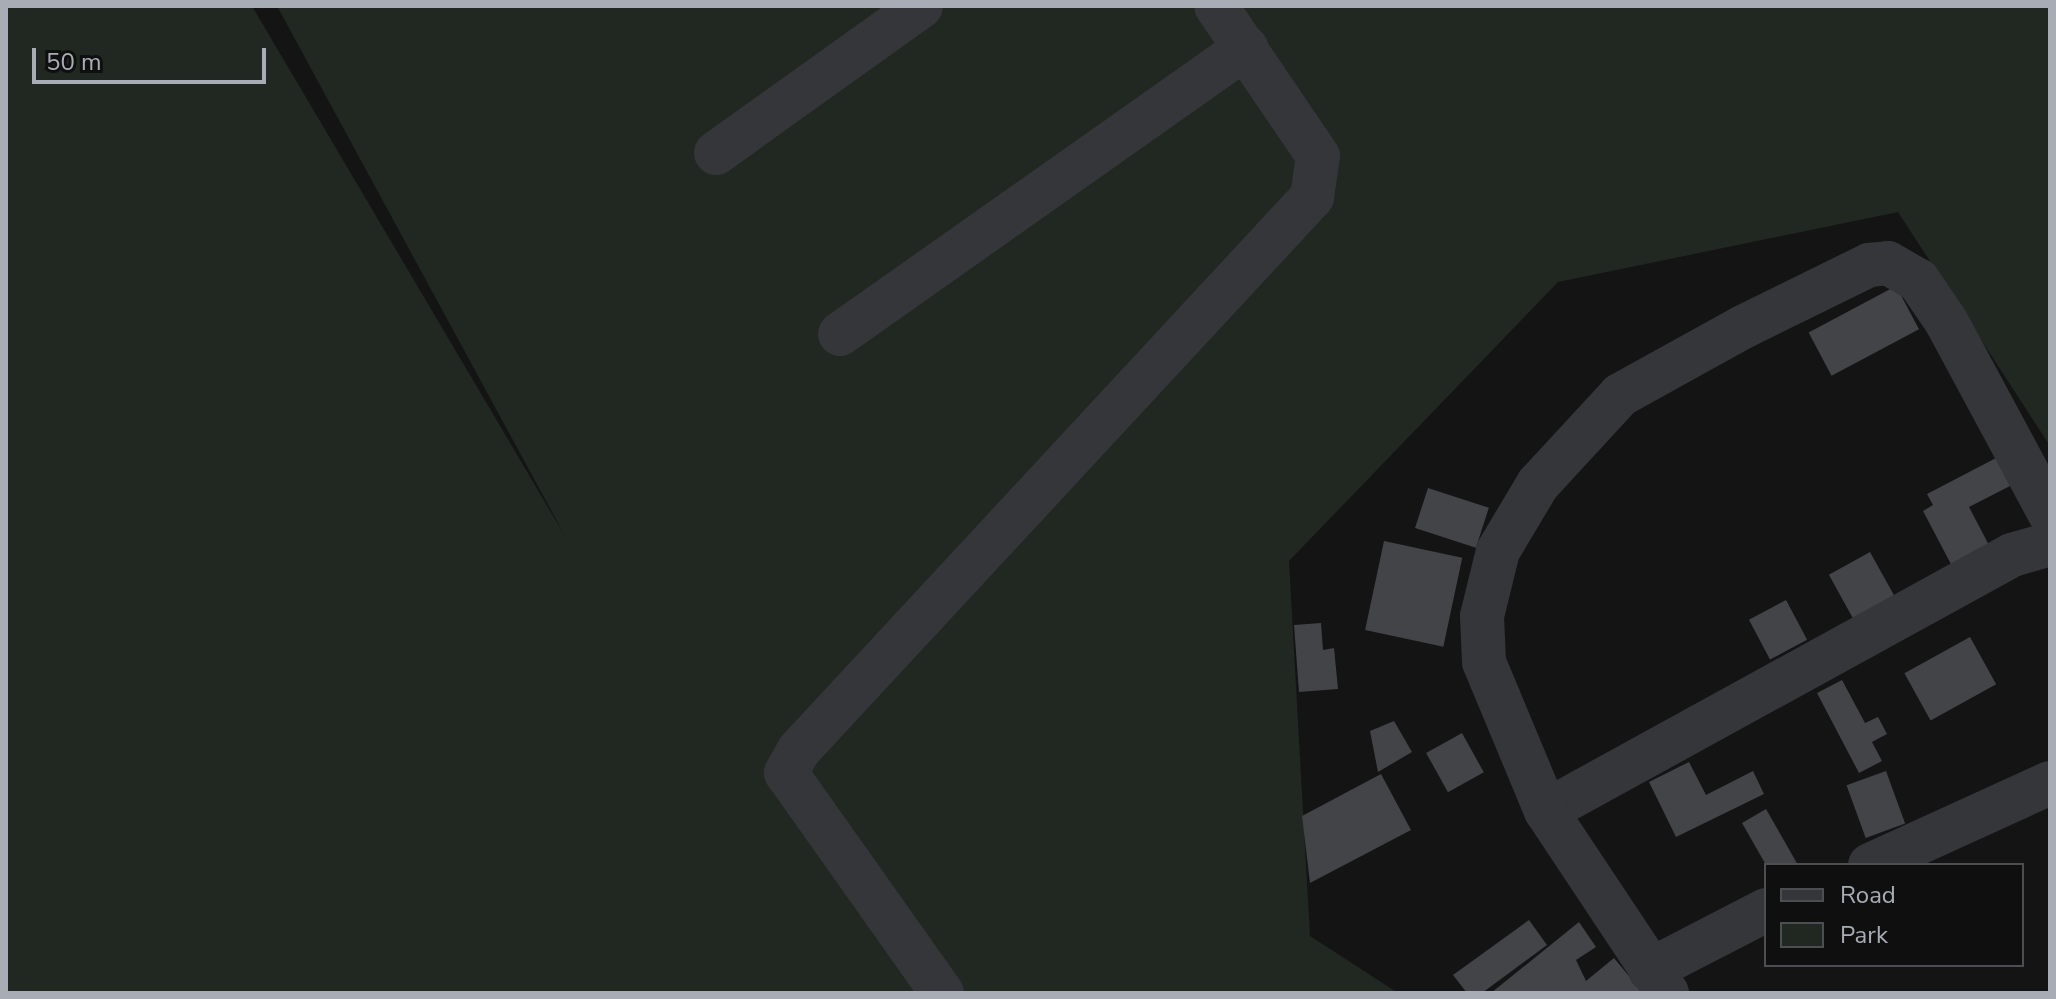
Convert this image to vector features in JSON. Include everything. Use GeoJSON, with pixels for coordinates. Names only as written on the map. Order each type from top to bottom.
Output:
{"type":"FeatureCollection","features":[{"type":"Feature","properties":{"kind":"street"},"geometry":{"type":"LineString","coordinates":[[716,153],[921,6]]}},
{"type":"Feature","properties":{"kind":"street"},"geometry":{"type":"LineString","coordinates":[[942,993],[786,773],[798,751],[1312,197],[1318,156],[1216,6]]}},
{"type":"Feature","properties":{"kind":"street"},"geometry":{"type":"LineString","coordinates":[[840,334],[1246,48]]}},
{"type":"Feature","properties":{"kind":"street"},"geometry":{"type":"LineString","coordinates":[[1764,911],[1658,981],[1546,811],[1484,662],[1482,616],[1498,551],[1538,484],[1620,395],[1666,368],[1869,265],[1888,263],[1918,280],[1946,321],[2050,514]]}},
{"type":"Feature","properties":{"kind":"street"},"geometry":{"type":"LineString","coordinates":[[1546,811],[2012,555],[2050,544]]}},
{"type":"Feature","properties":{"kind":"street"},"geometry":{"type":"LineString","coordinates":[[1874,863],[2050,783]]}},
{"type":"Feature","properties":{"kind":"green space"},"geometry":{"type":"Polygon","coordinates":[[[6,6],[252,6],[565,536],[277,6],[2050,6],[2050,446],[1898,212],[1558,282],[1289,561],[1310,936],[1398,993],[6,993],[6,6]]]}},
{"type":"Feature","properties":{"kind":"building"},"geometry":{"type":"Polygon","coordinates":[[[1896,286],[1919,329],[1832,376],[1809,332],[1896,286]]]}},
{"type":"Feature","properties":{"kind":"building"},"geometry":{"type":"Polygon","coordinates":[[[1996,458],[2010,486],[1969,507],[1991,549],[1953,568],[1923,511],[1933,505],[1927,494],[1996,458]]]}},
{"type":"Feature","properties":{"kind":"building"},"geometry":{"type":"Polygon","coordinates":[[[1428,488],[1489,508],[1476,548],[1415,528],[1428,488]]]}},
{"type":"Feature","properties":{"kind":"building"},"geometry":{"type":"Polygon","coordinates":[[[1384,541],[1462,558],[1443,647],[1365,630],[1384,541]]]}},
{"type":"Feature","properties":{"kind":"building"},"geometry":{"type":"Polygon","coordinates":[[[1870,552],[1896,598],[1855,621],[1829,575],[1870,552]]]}},
{"type":"Feature","properties":{"kind":"building"},"geometry":{"type":"Polygon","coordinates":[[[1786,600],[1807,640],[1770,659],[1749,620],[1786,600]]]}},
{"type":"Feature","properties":{"kind":"building"},"geometry":{"type":"Polygon","coordinates":[[[1321,623],[1323,650],[1334,648],[1338,689],[1299,692],[1294,625],[1321,623]]]}},
{"type":"Feature","properties":{"kind":"building"},"geometry":{"type":"Polygon","coordinates":[[[1970,637],[1996,684],[1931,721],[1904,673],[1970,637]]]}},
{"type":"Feature","properties":{"kind":"building"},"geometry":{"type":"Polygon","coordinates":[[[1842,680],[1865,723],[1878,717],[1887,734],[1872,742],[1882,761],[1859,773],[1817,693],[1842,680]]]}},
{"type":"Feature","properties":{"kind":"building"},"geometry":{"type":"Polygon","coordinates":[[[1394,721],[1412,752],[1378,772],[1370,731],[1394,721]]]}},
{"type":"Feature","properties":{"kind":"building"},"geometry":{"type":"Polygon","coordinates":[[[1462,733],[1484,772],[1448,792],[1426,753],[1462,733]]]}},
{"type":"Feature","properties":{"kind":"building"},"geometry":{"type":"Polygon","coordinates":[[[1689,762],[1706,795],[1753,771],[1764,794],[1676,837],[1649,782],[1689,762]]]}},
{"type":"Feature","properties":{"kind":"building"},"geometry":{"type":"Polygon","coordinates":[[[1886,771],[1905,824],[1866,838],[1847,785],[1886,771]]]}},
{"type":"Feature","properties":{"kind":"building"},"geometry":{"type":"Polygon","coordinates":[[[1381,774],[1411,830],[1310,883],[1302,816],[1381,774]]]}},
{"type":"Feature","properties":{"kind":"building"},"geometry":{"type":"Polygon","coordinates":[[[1766,809],[1797,863],[1765,863],[1742,823],[1766,809]]]}},
{"type":"Feature","properties":{"kind":"building"},"geometry":{"type":"Polygon","coordinates":[[[1529,920],[1547,945],[1482,993],[1467,993],[1453,975],[1529,920]]]}},
{"type":"Feature","properties":{"kind":"building"},"geometry":{"type":"Polygon","coordinates":[[[1579,922],[1596,947],[1576,960],[1586,981],[1614,958],[1643,993],[1491,993],[1579,922]]]}}]}
